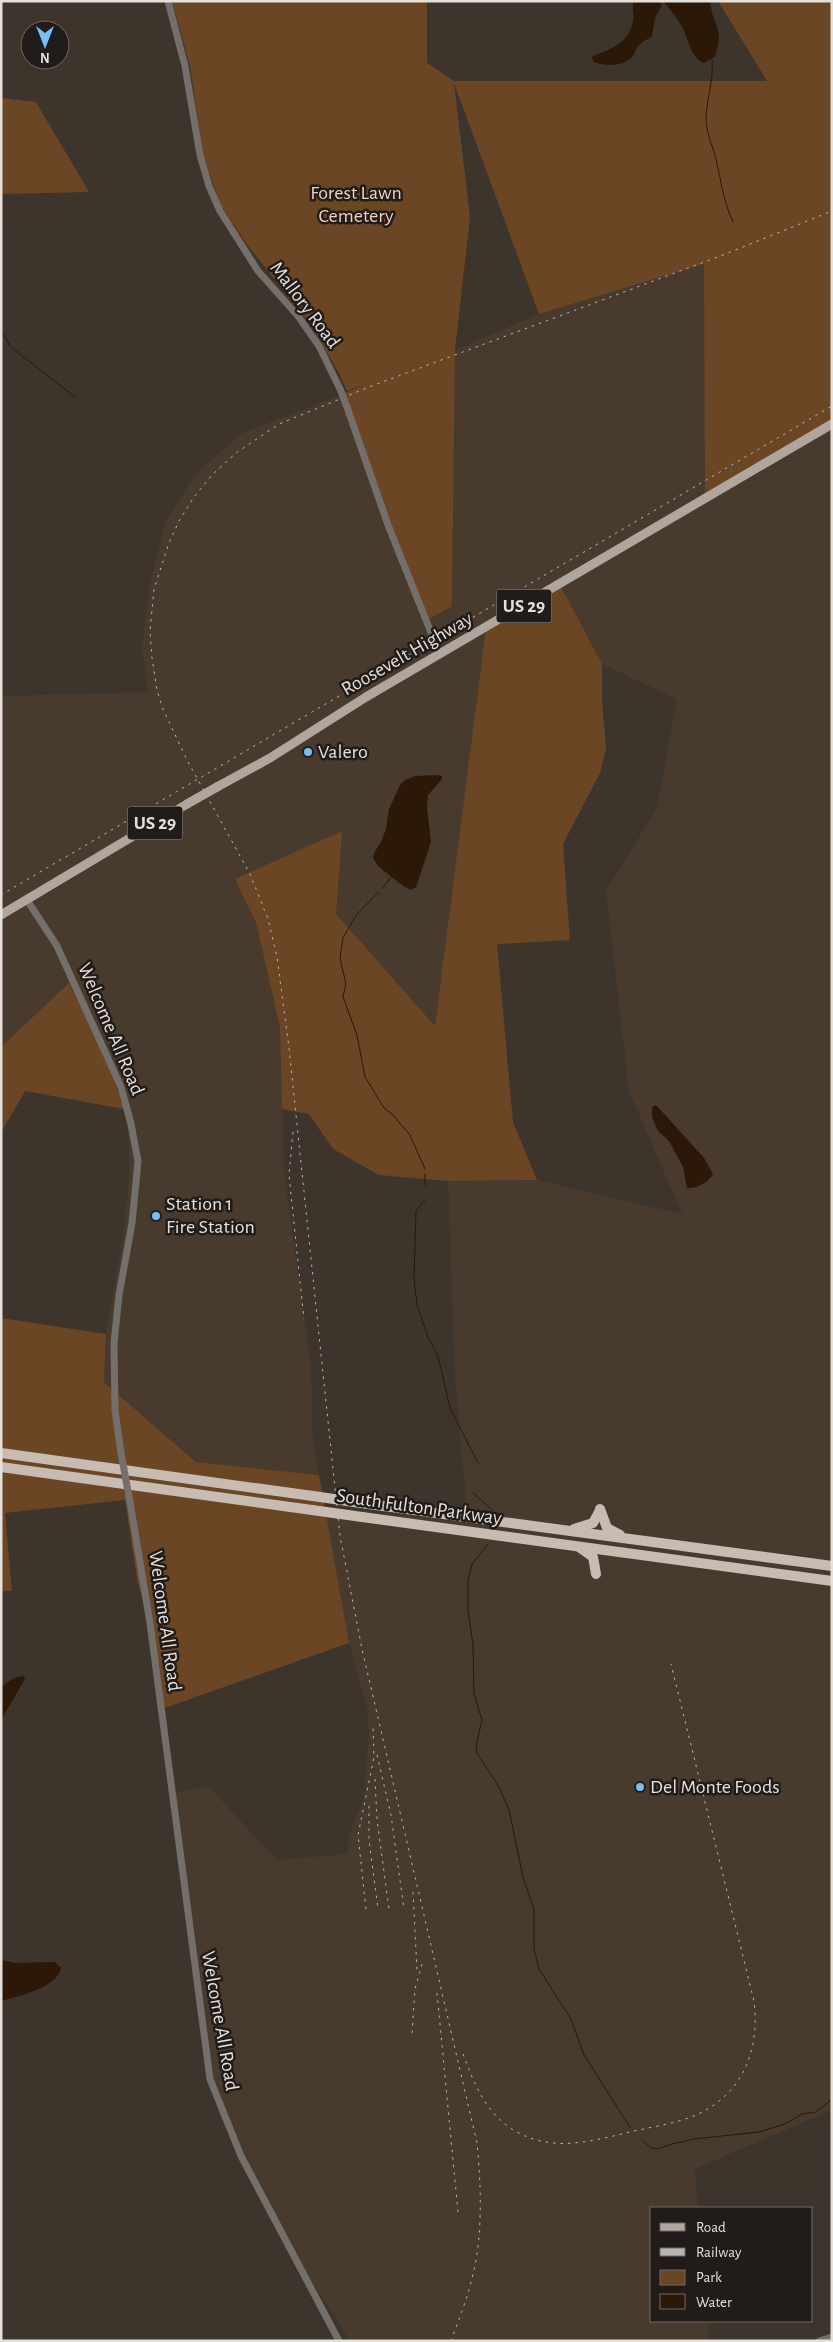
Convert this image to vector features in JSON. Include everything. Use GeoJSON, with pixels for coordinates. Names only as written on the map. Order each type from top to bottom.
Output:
{"type":"FeatureCollection","features":[{"type":"Feature","properties":{"kind":"highway","name":"South Fulton Parkway"},"geometry":{"type":"LineString","coordinates":[[1,1453],[642,1542],[832,1566]]}},
{"type":"Feature","properties":{"kind":"highway","name":"South Fulton Parkway"},"geometry":{"type":"LineString","coordinates":[[1,1467],[832,1581]]}},
{"type":"Feature","properties":{"kind":"highway"},"geometry":{"type":"LineString","coordinates":[[560,1530],[588,1526],[596,1520],[600,1509],[603,1522],[610,1531],[642,1542]]}},
{"type":"Feature","properties":{"kind":"highway"},"geometry":{"type":"LineString","coordinates":[[576,1546],[592,1555],[596,1574],[603,1557],[618,1551]]}},
{"type":"Feature","properties":{"kind":"main road","name":"Roosevelt Highway"},"geometry":{"type":"LineString","coordinates":[[1,915],[187,804],[270,758],[366,697],[832,424]]}},
{"type":"Feature","properties":{"kind":"street","name":"Mallory Road"},"geometry":{"type":"LineString","coordinates":[[168,1],[185,66],[200,155],[209,186],[220,210],[258,271],[298,316],[319,346],[340,389],[388,525],[440,655]]}},
{"type":"Feature","properties":{"kind":"street","name":"Welcome All Road"},"geometry":{"type":"LineString","coordinates":[[27,900],[56,946],[117,1078],[128,1108],[138,1160],[132,1224],[115,1322],[115,1410],[150,1623],[210,2079],[241,2156],[339,2341]]}},
{"type":"Feature","properties":{"kind":"street"},"geometry":{"type":"LineString","coordinates":[[819,2341],[832,2337]]}},
{"type":"Feature","properties":{"kind":"shaded area"},"geometry":{"type":"Polygon","coordinates":[[[704,264],[706,497],[832,427],[832,2110],[695,2169],[698,2207],[650,2207],[650,2322],[708,2322],[709,2341],[350,2341],[287,2242],[219,2115],[201,2018],[169,1795],[208,1786],[277,1860],[348,1854],[349,1834],[364,1799],[369,1733],[367,1708],[349,1643],[324,1506],[468,1523],[455,1378],[448,1181],[537,1180],[682,1214],[629,1091],[606,891],[657,808],[677,699],[602,664],[558,581],[487,629],[435,1027],[336,914],[235,879],[256,923],[280,1027],[284,1173],[311,1365],[313,1441],[319,1475],[196,1462],[104,1381],[106,1334],[121,1250],[129,1182],[129,1141],[123,1105],[102,1045],[69,983],[1,1047],[1,696],[148,692],[142,648],[151,579],[166,520],[195,475],[240,434],[340,395],[452,606],[455,350],[539,314],[704,264]]]}},
{"type":"Feature","properties":{"kind":"green space","name":"Forest Lawn Cemetery"},"geometry":{"type":"Polygon","coordinates":[[[172,1],[427,1],[427,63],[454,81],[767,81],[718,1],[832,1],[832,427],[705,497],[704,264],[539,314],[454,83],[470,217],[455,350],[452,606],[424,622],[340,395],[373,381],[347,391],[339,373],[310,324],[246,243],[221,206],[203,155],[190,66],[172,1]]]}},
{"type":"Feature","properties":{"kind":"green space"},"geometry":{"type":"Polygon","coordinates":[[[1,98],[36,102],[89,192],[1,194],[1,98]]]}},
{"type":"Feature","properties":{"kind":"green space"},"geometry":{"type":"Polygon","coordinates":[[[558,581],[602,664],[602,700],[606,749],[600,773],[563,844],[570,940],[497,944],[513,1122],[537,1180],[448,1181],[379,1175],[333,1149],[309,1114],[282,1109],[280,1027],[256,923],[235,879],[342,831],[336,914],[435,1026],[486,629],[558,581]]]}},
{"type":"Feature","properties":{"kind":"green space"},"geometry":{"type":"Polygon","coordinates":[[[69,983],[102,1045],[124,1109],[25,1091],[1,1133],[1,1047],[69,983]]]}},
{"type":"Feature","properties":{"kind":"green space"},"geometry":{"type":"Polygon","coordinates":[[[1,1318],[106,1334],[104,1382],[196,1462],[319,1475],[349,1643],[162,1709],[146,1612],[137,1579],[125,1500],[5,1513],[12,1591],[1,1591],[1,1318]]]}},
{"type":"Feature","properties":{"kind":"water"},"geometry":{"type":"Polygon","coordinates":[[[634,1],[659,1],[662,5],[655,18],[652,36],[640,44],[632,57],[623,63],[608,65],[594,62],[591,57],[618,45],[631,29],[634,1]]]}},
{"type":"Feature","properties":{"kind":"water"},"geometry":{"type":"Polygon","coordinates":[[[663,1],[710,1],[719,33],[715,57],[704,63],[696,57],[680,24],[663,1]]]}},
{"type":"Feature","properties":{"kind":"water"},"geometry":{"type":"Polygon","coordinates":[[[415,776],[442,776],[442,779],[428,795],[427,808],[431,842],[416,887],[411,890],[378,866],[373,858],[374,853],[386,829],[389,809],[400,785],[405,780],[415,776]]]}},
{"type":"Feature","properties":{"kind":"water"},"geometry":{"type":"Polygon","coordinates":[[[656,1105],[704,1158],[713,1174],[702,1185],[687,1188],[683,1167],[669,1141],[658,1131],[652,1117],[652,1107],[656,1105]]]}},
{"type":"Feature","properties":{"kind":"water"},"geometry":{"type":"Polygon","coordinates":[[[23,1676],[25,1679],[1,1720],[1,1687],[14,1678],[23,1676]]]}},
{"type":"Feature","properties":{"kind":"water"},"geometry":{"type":"Polygon","coordinates":[[[1,1960],[15,1963],[55,1962],[61,1968],[58,1975],[45,1986],[27,1994],[1,2001],[1,1960]]]}},
{"type":"Feature","properties":{"kind":"waterway"},"geometry":{"type":"LineString","coordinates":[[712,60],[706,123],[733,222]]}},
{"type":"Feature","properties":{"kind":"waterway"},"geometry":{"type":"LineString","coordinates":[[1,331],[11,347],[75,397]]}},
{"type":"Feature","properties":{"kind":"waterway"},"geometry":{"type":"LineString","coordinates":[[383,888],[391,877]]}},
{"type":"Feature","properties":{"kind":"waterway"},"geometry":{"type":"LineString","coordinates":[[379,892],[356,915],[343,938],[340,958],[346,984],[343,997],[357,1035],[365,1077],[384,1108],[392,1114],[410,1135],[425,1169]]}},
{"type":"Feature","properties":{"kind":"waterway"},"geometry":{"type":"LineString","coordinates":[[425,1174],[425,1185]]}},
{"type":"Feature","properties":{"kind":"waterway"},"geometry":{"type":"LineString","coordinates":[[425,1200],[416,1211],[414,1278],[417,1305],[428,1337],[438,1356],[450,1408],[478,1463]]}},
{"type":"Feature","properties":{"kind":"waterway"},"geometry":{"type":"LineString","coordinates":[[473,1493],[493,1511]]}},
{"type":"Feature","properties":{"kind":"waterway"},"geometry":{"type":"LineString","coordinates":[[488,1544],[472,1564],[468,1580],[468,1611],[473,1644],[474,1694],[482,1720],[476,1746],[477,1753],[499,1787],[509,1810],[523,1877],[534,1909],[534,1949],[539,1969],[571,2019],[584,2055],[630,2127]]}},
{"type":"Feature","properties":{"kind":"waterway"},"geometry":{"type":"LineString","coordinates":[[643,2141],[651,2148],[658,2149],[694,2139],[759,2132],[785,2124],[802,2114],[816,2112],[832,2099]]}},
{"type":"Feature","properties":{"kind":"railway"},"geometry":{"type":"LineString","coordinates":[[451,2341],[469,2291],[476,2259],[480,2226],[477,2143],[362,1649],[340,1536],[289,1048],[277,957],[268,919],[250,874],[187,760],[162,707],[157,690],[150,631],[154,589],[169,543],[179,521],[194,497],[212,475],[236,453],[279,424],[369,387],[723,255],[832,211]]}},
{"type":"Feature","properties":{"kind":"railway"},"geometry":{"type":"LineString","coordinates":[[1,895],[832,406]]}},
{"type":"Feature","properties":{"kind":"railway"},"geometry":{"type":"LineString","coordinates":[[293,1132],[289,1175],[304,1319]]}},
{"type":"Feature","properties":{"kind":"railway"},"geometry":{"type":"LineString","coordinates":[[463,2054],[482,2097],[496,2116],[515,2131],[529,2137],[556,2143],[584,2142],[688,2118],[712,2106],[737,2083],[751,2053],[754,2037],[754,2001],[671,1664]]}},
{"type":"Feature","properties":{"kind":"railway"},"geometry":{"type":"LineString","coordinates":[[366,1909],[358,1835],[374,1757],[373,1725]]}},
{"type":"Feature","properties":{"kind":"railway"},"geometry":{"type":"LineString","coordinates":[[377,1755],[391,1815],[404,1909]]}},
{"type":"Feature","properties":{"kind":"railway"},"geometry":{"type":"LineString","coordinates":[[375,1779],[377,1819],[389,1909]]}},
{"type":"Feature","properties":{"kind":"railway"},"geometry":{"type":"LineString","coordinates":[[369,1806],[369,1840],[378,1909]]}},
{"type":"Feature","properties":{"kind":"railway"},"geometry":{"type":"LineString","coordinates":[[413,1892],[417,1970]]}},
{"type":"Feature","properties":{"kind":"railway"},"geometry":{"type":"LineString","coordinates":[[412,2033],[415,1989],[422,1964]]}},
{"type":"Feature","properties":{"kind":"railway"},"geometry":{"type":"LineString","coordinates":[[437,1993],[458,2212]]}},
{"type":"Feature","properties":{"kind":"place","name":"Valero"},"geometry":{"type":"Point","coordinates":[308,752]}},
{"type":"Feature","properties":{"kind":"place","name":"Station 1 Fire Station"},"geometry":{"type":"Point","coordinates":[156,1216]}},
{"type":"Feature","properties":{"kind":"place","name":"Del Monte Foods"},"geometry":{"type":"Point","coordinates":[640,1787]}}]}
